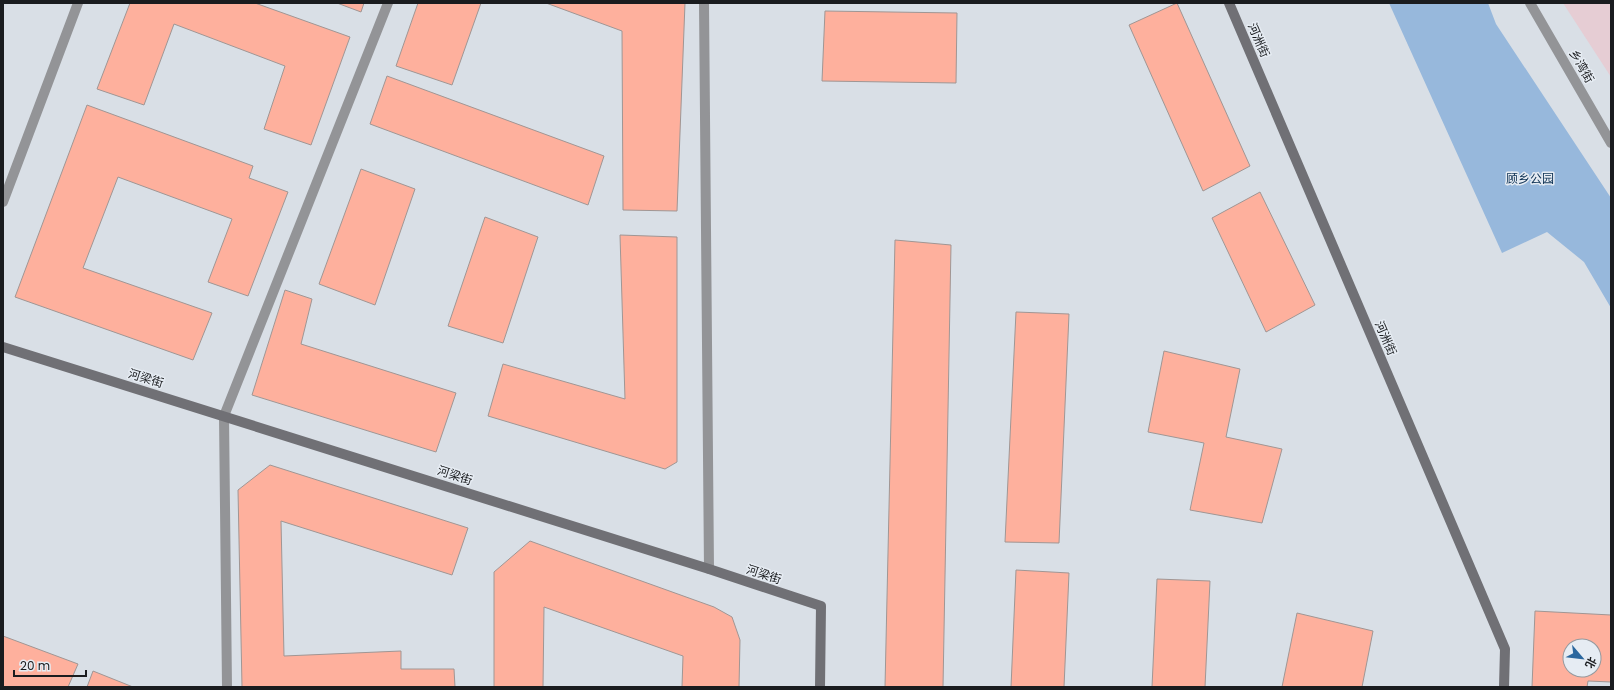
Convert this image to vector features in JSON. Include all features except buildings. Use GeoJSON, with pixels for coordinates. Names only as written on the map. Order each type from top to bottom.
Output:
{"type":"FeatureCollection","features":[{"type":"Feature","properties":{"kind":"street"},"geometry":{"type":"LineString","coordinates":[[3,202],[78,3]]}},
{"type":"Feature","properties":{"kind":"street"},"geometry":{"type":"LineString","coordinates":[[227,687],[224,416],[388,3]]}},
{"type":"Feature","properties":{"kind":"street"},"geometry":{"type":"LineString","coordinates":[[704,3],[709,569]]}},
{"type":"Feature","properties":{"kind":"street","name":"河洲街"},"geometry":{"type":"LineString","coordinates":[[1229,3],[1505,649],[1504,687]]}},
{"type":"Feature","properties":{"kind":"street","name":"乡湾街"},"geometry":{"type":"LineString","coordinates":[[1530,3],[1611,142]]}},
{"type":"Feature","properties":{"kind":"street","name":"河梁街"},"geometry":{"type":"LineString","coordinates":[[3,346],[709,569],[821,606],[820,687]]}},
{"type":"Feature","properties":{"kind":"shaded area"},"geometry":{"type":"Polygon","coordinates":[[[1563,3],[1611,3],[1611,77],[1563,3]]]}},
{"type":"Feature","properties":{"kind":"green space","name":"顾乡公园"},"geometry":{"type":"Polygon","coordinates":[[[1389,3],[1488,3],[1496,24],[1611,198],[1611,308],[1584,262],[1547,232],[1502,253],[1389,3]]]}}]}
